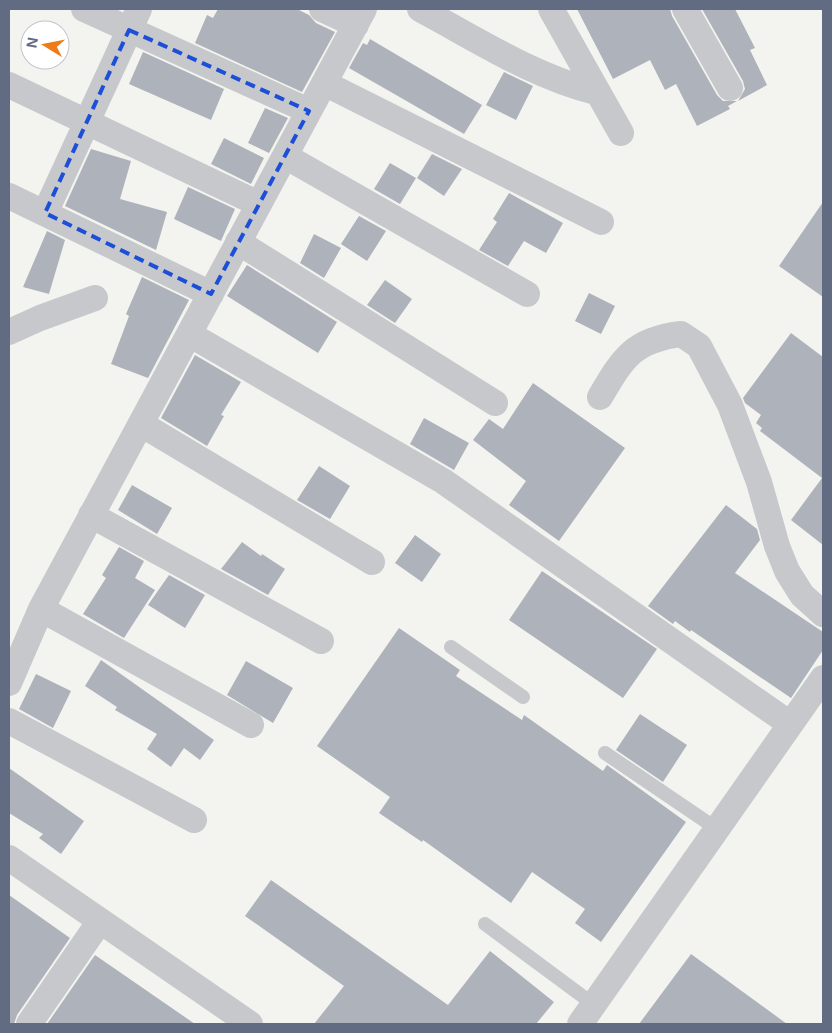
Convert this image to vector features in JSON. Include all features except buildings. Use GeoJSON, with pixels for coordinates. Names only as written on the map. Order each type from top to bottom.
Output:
{"type":"FeatureCollection","features":[{"type":"Feature","properties":{"kind":"street"},"geometry":{"type":"LineString","coordinates":[[84,9],[134,19],[309,111]]}},
{"type":"Feature","properties":{"kind":"street"},"geometry":{"type":"LineString","coordinates":[[9,683],[41,609],[360,17],[322,9]]}},
{"type":"Feature","properties":{"kind":"street"},"geometry":{"type":"LineString","coordinates":[[420,9],[542,73],[569,85],[596,92]]}},
{"type":"Feature","properties":{"kind":"street"},"geometry":{"type":"LineString","coordinates":[[552,9],[596,92],[621,133]]}},
{"type":"Feature","properties":{"kind":"street"},"geometry":{"type":"LineString","coordinates":[[684,9],[730,88]]}},
{"type":"Feature","properties":{"kind":"street"},"geometry":{"type":"LineString","coordinates":[[45,213],[134,19]]}},
{"type":"Feature","properties":{"kind":"street"},"geometry":{"type":"LineString","coordinates":[[324,83],[601,222]]}},
{"type":"Feature","properties":{"kind":"street"},"geometry":{"type":"LineString","coordinates":[[9,85],[259,204]]}},
{"type":"Feature","properties":{"kind":"street"},"geometry":{"type":"LineString","coordinates":[[285,156],[527,294]]}},
{"type":"Feature","properties":{"kind":"street"},"geometry":{"type":"LineString","coordinates":[[9,196],[211,294]]}},
{"type":"Feature","properties":{"kind":"street"},"geometry":{"type":"LineString","coordinates":[[238,242],[495,402]]}},
{"type":"Feature","properties":{"kind":"street"},"geometry":{"type":"LineString","coordinates":[[9,332],[95,298]]}},
{"type":"Feature","properties":{"kind":"street"},"geometry":{"type":"LineString","coordinates":[[189,334],[443,481],[790,724]]}},
{"type":"Feature","properties":{"kind":"street"},"geometry":{"type":"LineString","coordinates":[[600,397],[622,360],[644,344],[660,336],[681,334],[699,346],[730,405],[759,482],[786,571],[802,595],[823,614]]}},
{"type":"Feature","properties":{"kind":"street"},"geometry":{"type":"LineString","coordinates":[[141,424],[372,562]]}},
{"type":"Feature","properties":{"kind":"street"},"geometry":{"type":"LineString","coordinates":[[92,515],[321,641]]}},
{"type":"Feature","properties":{"kind":"street"},"geometry":{"type":"LineString","coordinates":[[41,609],[251,725]]}},
{"type":"Feature","properties":{"kind":"street"},"geometry":{"type":"LineString","coordinates":[[586,1014],[823,678]]}},
{"type":"Feature","properties":{"kind":"street"},"geometry":{"type":"LineString","coordinates":[[9,720],[194,820]]}},
{"type":"Feature","properties":{"kind":"street"},"geometry":{"type":"LineString","coordinates":[[9,858],[250,1024]]}},
{"type":"Feature","properties":{"kind":"street"},"geometry":{"type":"LineString","coordinates":[[29,1024],[100,921]]}},
{"type":"Feature","properties":{"kind":"lane"},"geometry":{"type":"LineString","coordinates":[[451,648],[523,697]]}},
{"type":"Feature","properties":{"kind":"lane"},"geometry":{"type":"LineString","coordinates":[[605,752],[717,829]]}},
{"type":"Feature","properties":{"kind":"lane"},"geometry":{"type":"LineString","coordinates":[[485,924],[586,1014]]}},
{"type":"Feature","properties":{"kind":"highlighted area"},"geometry":{"type":"Polygon","coordinates":[[[129,30],[309,111],[211,294],[45,213],[129,30]]]}}]}
